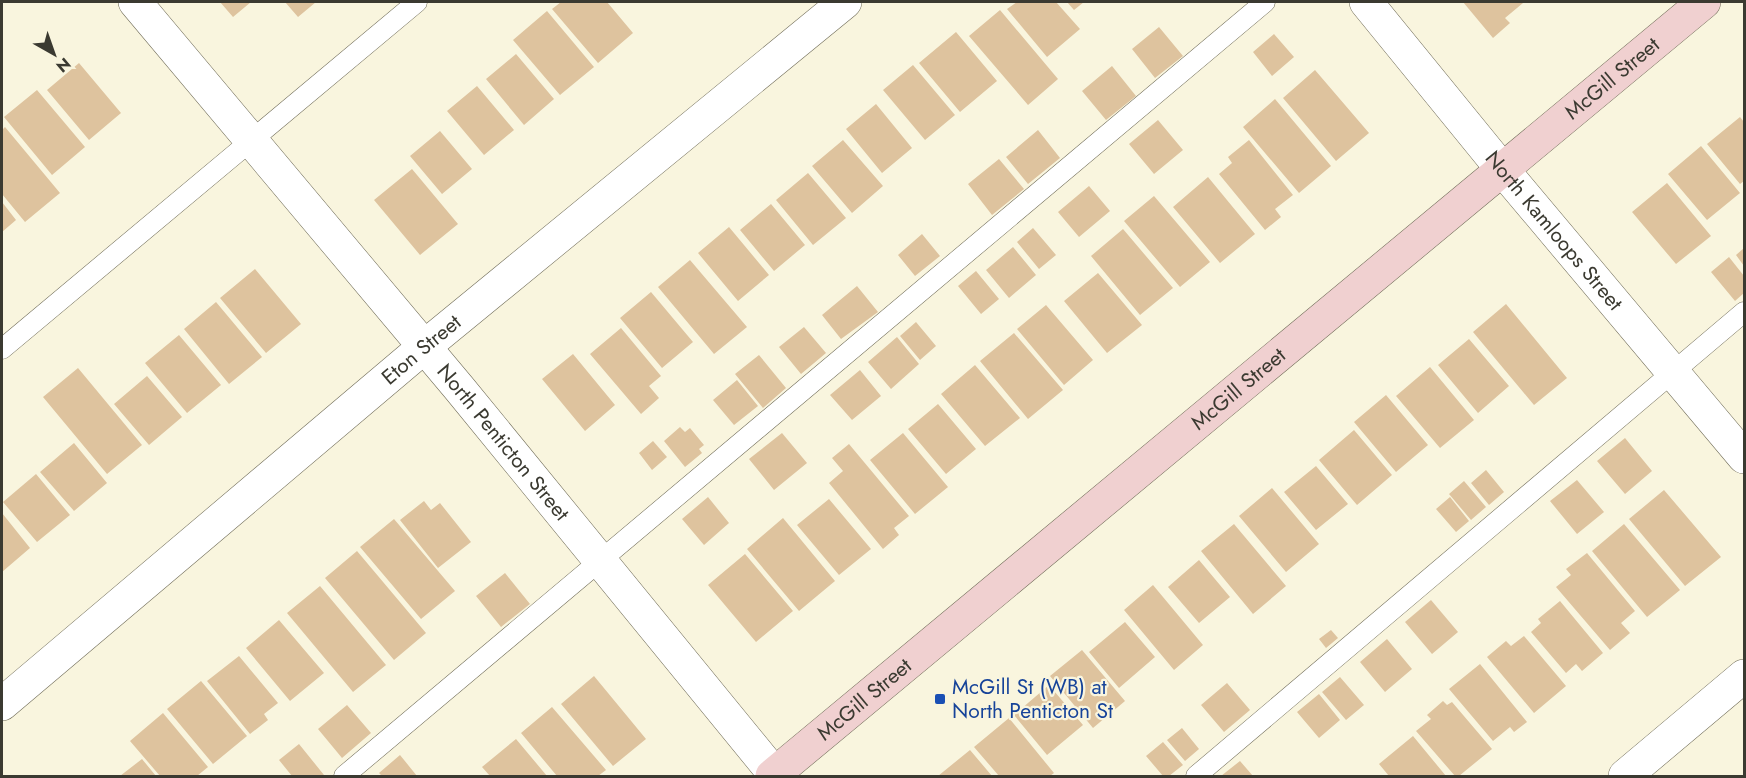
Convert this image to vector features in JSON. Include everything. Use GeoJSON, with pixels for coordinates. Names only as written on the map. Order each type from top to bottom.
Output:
{"type":"FeatureCollection","features":[{"type":"Feature","properties":{"kind":"main road","name":"McGill Street"},"geometry":{"type":"LineString","coordinates":[[774,776],[1704,2]]}},
{"type":"Feature","properties":{"kind":"street","name":"North Penticton Street"},"geometry":{"type":"LineString","coordinates":[[135,2],[424,347],[774,776]]}},
{"type":"Feature","properties":{"kind":"street","name":"Eton Street"},"geometry":{"type":"LineString","coordinates":[[2,704],[424,347],[845,2]]}},
{"type":"Feature","properties":{"kind":"street","name":"North Kamloops Street"},"geometry":{"type":"LineString","coordinates":[[1366,2],[1502,169],[1744,457]]}},
{"type":"Feature","properties":{"kind":"street"},"geometry":{"type":"LineString","coordinates":[[1625,777],[1744,676]]}},
{"type":"Feature","properties":{"kind":"lane"},"geometry":{"type":"LineString","coordinates":[[2,349],[417,2]]}},
{"type":"Feature","properties":{"kind":"lane"},"geometry":{"type":"LineString","coordinates":[[344,777],[1265,2]]}},
{"type":"Feature","properties":{"kind":"lane"},"geometry":{"type":"LineString","coordinates":[[1196,777],[1744,312]]}},
{"type":"Feature","properties":{"kind":"building"},"geometry":{"type":"Polygon","coordinates":[[[220,2],[251,2],[233,17],[220,2]]]}},
{"type":"Feature","properties":{"kind":"building"},"geometry":{"type":"Polygon","coordinates":[[[285,2],[316,2],[298,17],[285,2]]]}},
{"type":"Feature","properties":{"kind":"building"},"geometry":{"type":"Polygon","coordinates":[[[561,2],[607,2],[633,33],[598,63],[552,9],[561,2]]]}},
{"type":"Feature","properties":{"kind":"building"},"geometry":{"type":"Polygon","coordinates":[[[1017,2],[1056,2],[1080,29],[1047,57],[1007,9],[1017,2]]]}},
{"type":"Feature","properties":{"kind":"building"},"geometry":{"type":"Polygon","coordinates":[[[1067,2],[1084,2],[1074,10],[1067,2]]]}},
{"type":"Feature","properties":{"kind":"building"},"geometry":{"type":"Polygon","coordinates":[[[1463,2],[1523,3],[1505,18],[1510,23],[1493,38],[1463,2]]]}},
{"type":"Feature","properties":{"kind":"building"},"geometry":{"type":"Polygon","coordinates":[[[1000,10],[1058,79],[1028,105],[969,36],[1000,10]]]}},
{"type":"Feature","properties":{"kind":"building"},"geometry":{"type":"Polygon","coordinates":[[[547,11],[594,67],[560,95],[513,40],[547,11]]]}},
{"type":"Feature","properties":{"kind":"building"},"geometry":{"type":"Polygon","coordinates":[[[1159,27],[1183,56],[1155,78],[1132,49],[1159,27]]]}},
{"type":"Feature","properties":{"kind":"building"},"geometry":{"type":"Polygon","coordinates":[[[956,32],[997,81],[960,112],[919,63],[956,32]]]}},
{"type":"Feature","properties":{"kind":"building"},"geometry":{"type":"Polygon","coordinates":[[[1274,34],[1294,57],[1272,76],[1253,52],[1274,34]]]}},
{"type":"Feature","properties":{"kind":"building"},"geometry":{"type":"Polygon","coordinates":[[[516,54],[554,99],[524,125],[486,79],[516,54]]]}},
{"type":"Feature","properties":{"kind":"building"},"geometry":{"type":"Polygon","coordinates":[[[79,63],[121,113],[89,140],[47,90],[79,63]]]}},
{"type":"Feature","properties":{"kind":"building"},"geometry":{"type":"Polygon","coordinates":[[[913,65],[955,115],[925,140],[883,90],[913,65]]]}},
{"type":"Feature","properties":{"kind":"building"},"geometry":{"type":"Polygon","coordinates":[[[1112,66],[1136,96],[1106,120],[1082,91],[1112,66]]]}},
{"type":"Feature","properties":{"kind":"building"},"geometry":{"type":"Polygon","coordinates":[[[1315,70],[1369,133],[1336,161],[1283,98],[1315,70]]]}},
{"type":"Feature","properties":{"kind":"building"},"geometry":{"type":"Polygon","coordinates":[[[477,86],[514,130],[484,155],[447,111],[477,86]]]}},
{"type":"Feature","properties":{"kind":"building"},"geometry":{"type":"Polygon","coordinates":[[[37,90],[85,147],[52,175],[4,117],[37,90]]]}},
{"type":"Feature","properties":{"kind":"building"},"geometry":{"type":"Polygon","coordinates":[[[1275,99],[1331,166],[1299,193],[1243,127],[1275,99]]]}},
{"type":"Feature","properties":{"kind":"building"},"geometry":{"type":"Polygon","coordinates":[[[876,104],[912,148],[882,173],[846,129],[876,104]]]}},
{"type":"Feature","properties":{"kind":"building"},"geometry":{"type":"Polygon","coordinates":[[[1740,117],[1744,122],[1744,181],[1740,184],[1707,144],[1740,117]]]}},
{"type":"Feature","properties":{"kind":"building"},"geometry":{"type":"Polygon","coordinates":[[[1158,120],[1183,150],[1154,174],[1129,144],[1158,120]]]}},
{"type":"Feature","properties":{"kind":"building"},"geometry":{"type":"Polygon","coordinates":[[[5,127],[60,193],[25,222],[2,194],[2,130],[5,127]]]}},
{"type":"Feature","properties":{"kind":"building"},"geometry":{"type":"Polygon","coordinates":[[[1038,130],[1060,158],[1028,184],[1006,157],[1038,130]]]}},
{"type":"Feature","properties":{"kind":"building"},"geometry":{"type":"Polygon","coordinates":[[[440,131],[472,169],[442,194],[410,156],[440,131]]]}},
{"type":"Feature","properties":{"kind":"building"},"geometry":{"type":"Polygon","coordinates":[[[843,140],[883,186],[852,213],[812,166],[843,140]]]}},
{"type":"Feature","properties":{"kind":"building"},"geometry":{"type":"Polygon","coordinates":[[[1249,140],[1293,195],[1275,209],[1281,217],[1265,230],[1219,174],[1232,163],[1228,157],[1249,140]]]}},
{"type":"Feature","properties":{"kind":"building"},"geometry":{"type":"Polygon","coordinates":[[[1701,146],[1740,193],[1707,220],[1668,174],[1701,146]]]}},
{"type":"Feature","properties":{"kind":"building"},"geometry":{"type":"Polygon","coordinates":[[[999,159],[1024,189],[992,215],[968,184],[999,159]]]}},
{"type":"Feature","properties":{"kind":"building"},"geometry":{"type":"Polygon","coordinates":[[[412,169],[458,224],[420,255],[374,200],[412,169]]]}},
{"type":"Feature","properties":{"kind":"building"},"geometry":{"type":"Polygon","coordinates":[[[808,173],[846,218],[813,245],[776,200],[808,173]]]}},
{"type":"Feature","properties":{"kind":"building"},"geometry":{"type":"Polygon","coordinates":[[[1208,177],[1255,234],[1220,263],[1173,207],[1208,177]]]}},
{"type":"Feature","properties":{"kind":"building"},"geometry":{"type":"Polygon","coordinates":[[[1667,183],[1711,236],[1676,264],[1632,212],[1667,183]]]}},
{"type":"Feature","properties":{"kind":"building"},"geometry":{"type":"Polygon","coordinates":[[[1089,186],[1110,211],[1079,237],[1058,212],[1089,186]]]}},
{"type":"Feature","properties":{"kind":"building"},"geometry":{"type":"Polygon","coordinates":[[[1154,196],[1210,262],[1180,287],[1124,221],[1154,196]]]}},
{"type":"Feature","properties":{"kind":"building"},"geometry":{"type":"Polygon","coordinates":[[[2,202],[16,220],[2,232],[2,202]]]}},
{"type":"Feature","properties":{"kind":"building"},"geometry":{"type":"Polygon","coordinates":[[[771,204],[805,245],[774,271],[740,230],[771,204]]]}},
{"type":"Feature","properties":{"kind":"building"},"geometry":{"type":"Polygon","coordinates":[[[729,227],[769,275],[738,301],[698,253],[729,227]]]}},
{"type":"Feature","properties":{"kind":"building"},"geometry":{"type":"Polygon","coordinates":[[[1033,228],[1056,255],[1039,269],[1017,242],[1033,228]]]}},
{"type":"Feature","properties":{"kind":"building"},"geometry":{"type":"Polygon","coordinates":[[[1123,229],[1173,288],[1140,315],[1091,256],[1123,229]]]}},
{"type":"Feature","properties":{"kind":"building"},"geometry":{"type":"Polygon","coordinates":[[[922,234],[940,256],[915,276],[898,255],[922,234]]]}},
{"type":"Feature","properties":{"kind":"building"},"geometry":{"type":"Polygon","coordinates":[[[1013,247],[1036,275],[1009,298],[986,270],[1013,247]]]}},
{"type":"Feature","properties":{"kind":"building"},"geometry":{"type":"Polygon","coordinates":[[[1744,248],[1744,266],[1736,255],[1744,248]]]}},
{"type":"Feature","properties":{"kind":"building"},"geometry":{"type":"Polygon","coordinates":[[[1729,257],[1744,276],[1744,293],[1735,301],[1711,272],[1729,257]]]}},
{"type":"Feature","properties":{"kind":"building"},"geometry":{"type":"Polygon","coordinates":[[[690,260],[747,327],[714,354],[658,287],[690,260]]]}},
{"type":"Feature","properties":{"kind":"building"},"geometry":{"type":"Polygon","coordinates":[[[255,269],[301,324],[266,353],[220,298],[255,269]]]}},
{"type":"Feature","properties":{"kind":"building"},"geometry":{"type":"Polygon","coordinates":[[[976,271],[999,299],[981,314],[958,286],[976,271]]]}},
{"type":"Feature","properties":{"kind":"building"},"geometry":{"type":"Polygon","coordinates":[[[1098,273],[1142,325],[1107,353],[1064,301],[1098,273]]]}},
{"type":"Feature","properties":{"kind":"building"},"geometry":{"type":"Polygon","coordinates":[[[857,286],[878,312],[841,339],[822,315],[857,286]]]}},
{"type":"Feature","properties":{"kind":"building"},"geometry":{"type":"Polygon","coordinates":[[[651,292],[693,342],[662,368],[620,318],[651,292]]]}},
{"type":"Feature","properties":{"kind":"building"},"geometry":{"type":"Polygon","coordinates":[[[216,302],[262,357],[229,384],[184,329],[216,302]]]}},
{"type":"Feature","properties":{"kind":"building"},"geometry":{"type":"Polygon","coordinates":[[[1506,304],[1567,378],[1534,405],[1473,332],[1506,304]]]}},
{"type":"Feature","properties":{"kind":"building"},"geometry":{"type":"Polygon","coordinates":[[[1046,305],[1093,360],[1064,385],[1017,329],[1046,305]]]}},
{"type":"Feature","properties":{"kind":"building"},"geometry":{"type":"Polygon","coordinates":[[[916,322],[936,346],[920,360],[900,336],[916,322]]]}},
{"type":"Feature","properties":{"kind":"building"},"geometry":{"type":"Polygon","coordinates":[[[804,327],[826,353],[801,374],[779,347],[804,327]]]}},
{"type":"Feature","properties":{"kind":"building"},"geometry":{"type":"Polygon","coordinates":[[[621,328],[661,376],[649,386],[659,398],[641,414],[590,354],[621,328]]]}},
{"type":"Feature","properties":{"kind":"building"},"geometry":{"type":"Polygon","coordinates":[[[1014,333],[1063,390],[1028,419],[980,361],[1014,333]]]}},
{"type":"Feature","properties":{"kind":"building"},"geometry":{"type":"Polygon","coordinates":[[[179,335],[221,385],[187,413],[145,363],[179,335]]]}},
{"type":"Feature","properties":{"kind":"building"},"geometry":{"type":"Polygon","coordinates":[[[897,337],[919,364],[891,389],[868,362],[897,337]]]}},
{"type":"Feature","properties":{"kind":"building"},"geometry":{"type":"Polygon","coordinates":[[[1469,339],[1509,386],[1478,413],[1438,365],[1469,339]]]}},
{"type":"Feature","properties":{"kind":"building"},"geometry":{"type":"Polygon","coordinates":[[[573,354],[615,405],[585,431],[542,379],[573,354]]]}},
{"type":"Feature","properties":{"kind":"building"},"geometry":{"type":"Polygon","coordinates":[[[759,355],[786,388],[763,408],[735,374],[759,355]]]}},
{"type":"Feature","properties":{"kind":"building"},"geometry":{"type":"Polygon","coordinates":[[[975,365],[1020,418],[985,446],[941,394],[975,365]]]}},
{"type":"Feature","properties":{"kind":"building"},"geometry":{"type":"Polygon","coordinates":[[[1430,367],[1474,420],[1440,448],[1396,396],[1430,367]]]}},
{"type":"Feature","properties":{"kind":"building"},"geometry":{"type":"Polygon","coordinates":[[[78,368],[142,445],[107,474],[43,397],[78,368]]]}},
{"type":"Feature","properties":{"kind":"building"},"geometry":{"type":"Polygon","coordinates":[[[860,370],[881,396],[852,420],[830,395],[860,370]]]}},
{"type":"Feature","properties":{"kind":"building"},"geometry":{"type":"Polygon","coordinates":[[[147,376],[182,417],[149,445],[114,404],[147,376]]]}},
{"type":"Feature","properties":{"kind":"building"},"geometry":{"type":"Polygon","coordinates":[[[737,380],[758,406],[734,425],[713,400],[737,380]]]}},
{"type":"Feature","properties":{"kind":"building"},"geometry":{"type":"Polygon","coordinates":[[[1386,395],[1428,445],[1396,472],[1354,422],[1386,395]]]}},
{"type":"Feature","properties":{"kind":"building"},"geometry":{"type":"Polygon","coordinates":[[[938,404],[976,449],[946,474],[908,429],[938,404]]]}},
{"type":"Feature","properties":{"kind":"building"},"geometry":{"type":"Polygon","coordinates":[[[680,427],[685,432],[690,428],[704,445],[699,449],[702,453],[685,467],[664,441],[680,427]]]}},
{"type":"Feature","properties":{"kind":"building"},"geometry":{"type":"Polygon","coordinates":[[[1354,430],[1392,475],[1357,505],[1319,460],[1354,430]]]}},
{"type":"Feature","properties":{"kind":"building"},"geometry":{"type":"Polygon","coordinates":[[[782,433],[807,463],[774,490],[749,459],[782,433]]]}},
{"type":"Feature","properties":{"kind":"building"},"geometry":{"type":"Polygon","coordinates":[[[903,433],[948,487],[915,514],[870,460],[903,433]]]}},
{"type":"Feature","properties":{"kind":"building"},"geometry":{"type":"Polygon","coordinates":[[[1625,438],[1652,471],[1625,494],[1597,461],[1625,438]]]}},
{"type":"Feature","properties":{"kind":"building"},"geometry":{"type":"Polygon","coordinates":[[[653,441],[667,457],[652,470],[639,453],[653,441]]]}},
{"type":"Feature","properties":{"kind":"building"},"geometry":{"type":"Polygon","coordinates":[[[74,443],[107,483],[74,511],[40,472],[74,443]]]}},
{"type":"Feature","properties":{"kind":"building"},"geometry":{"type":"Polygon","coordinates":[[[849,444],[909,516],[894,528],[899,535],[883,549],[829,483],[843,471],[832,458],[849,444]]]}},
{"type":"Feature","properties":{"kind":"building"},"geometry":{"type":"Polygon","coordinates":[[[1316,466],[1348,504],[1316,530],[1284,492],[1316,466]]]}},
{"type":"Feature","properties":{"kind":"building"},"geometry":{"type":"Polygon","coordinates":[[[1486,470],[1504,492],[1489,505],[1471,483],[1486,470]]]}},
{"type":"Feature","properties":{"kind":"building"},"geometry":{"type":"Polygon","coordinates":[[[36,474],[70,515],[37,542],[3,502],[36,474]]]}},
{"type":"Feature","properties":{"kind":"building"},"geometry":{"type":"Polygon","coordinates":[[[1577,480],[1604,512],[1577,534],[1550,501],[1577,480]]]}},
{"type":"Feature","properties":{"kind":"building"},"geometry":{"type":"Polygon","coordinates":[[[1464,481],[1486,507],[1471,520],[1449,494],[1464,481]]]}},
{"type":"Feature","properties":{"kind":"building"},"geometry":{"type":"Polygon","coordinates":[[[1272,488],[1319,544],[1286,572],[1239,516],[1272,488]]]}},
{"type":"Feature","properties":{"kind":"building"},"geometry":{"type":"Polygon","coordinates":[[[1664,490],[1721,557],[1685,586],[1629,519],[1664,490]]]}},
{"type":"Feature","properties":{"kind":"building"},"geometry":{"type":"Polygon","coordinates":[[[708,497],[729,523],[704,545],[682,519],[708,497]]]}},
{"type":"Feature","properties":{"kind":"building"},"geometry":{"type":"Polygon","coordinates":[[[1450,497],[1469,521],[1456,532],[1436,509],[1450,497]]]}},
{"type":"Feature","properties":{"kind":"building"},"geometry":{"type":"Polygon","coordinates":[[[829,499],[871,549],[839,575],[797,525],[829,499]]]}},
{"type":"Feature","properties":{"kind":"building"},"geometry":{"type":"Polygon","coordinates":[[[424,501],[431,510],[440,503],[471,542],[438,568],[400,520],[424,501]]]}},
{"type":"Feature","properties":{"kind":"building"},"geometry":{"type":"Polygon","coordinates":[[[2,513],[30,548],[2,572],[2,513]]]}},
{"type":"Feature","properties":{"kind":"building"},"geometry":{"type":"Polygon","coordinates":[[[783,518],[835,581],[799,611],[747,549],[783,518]]]}},
{"type":"Feature","properties":{"kind":"building"},"geometry":{"type":"Polygon","coordinates":[[[394,519],[455,591],[421,619],[360,547],[394,519]]]}},
{"type":"Feature","properties":{"kind":"building"},"geometry":{"type":"Polygon","coordinates":[[[1234,524],[1286,586],[1253,614],[1201,551],[1234,524]]]}},
{"type":"Feature","properties":{"kind":"building"},"geometry":{"type":"Polygon","coordinates":[[[1624,524],[1680,590],[1647,617],[1592,551],[1624,524]]]}},
{"type":"Feature","properties":{"kind":"building"},"geometry":{"type":"Polygon","coordinates":[[[357,551],[426,633],[394,660],[325,578],[357,551]]]}},
{"type":"Feature","properties":{"kind":"building"},"geometry":{"type":"Polygon","coordinates":[[[1587,553],[1635,611],[1621,623],[1630,633],[1610,650],[1556,587],[1571,575],[1566,569],[1587,553]]]}},
{"type":"Feature","properties":{"kind":"building"},"geometry":{"type":"Polygon","coordinates":[[[745,554],[793,611],[756,642],[708,585],[745,554]]]}},
{"type":"Feature","properties":{"kind":"building"},"geometry":{"type":"Polygon","coordinates":[[[1199,560],[1230,597],[1199,623],[1168,587],[1199,560]]]}},
{"type":"Feature","properties":{"kind":"building"},"geometry":{"type":"Polygon","coordinates":[[[505,573],[530,604],[501,627],[476,596],[505,573]]]}},
{"type":"Feature","properties":{"kind":"building"},"geometry":{"type":"Polygon","coordinates":[[[1153,585],[1203,645],[1174,670],[1124,610],[1153,585]]]}},
{"type":"Feature","properties":{"kind":"building"},"geometry":{"type":"Polygon","coordinates":[[[320,586],[386,665],[353,692],[287,613],[320,586]]]}},
{"type":"Feature","properties":{"kind":"building"},"geometry":{"type":"Polygon","coordinates":[[[1431,600],[1458,632],[1432,654],[1405,622],[1431,600]]]}},
{"type":"Feature","properties":{"kind":"building"},"geometry":{"type":"Polygon","coordinates":[[[1560,601],[1603,653],[1582,671],[1576,664],[1566,673],[1531,632],[1541,623],[1538,619],[1560,601]]]}},
{"type":"Feature","properties":{"kind":"building"},"geometry":{"type":"Polygon","coordinates":[[[279,620],[324,673],[290,701],[246,648],[279,620]]]}},
{"type":"Feature","properties":{"kind":"building"},"geometry":{"type":"Polygon","coordinates":[[[1125,622],[1155,657],[1119,688],[1089,652],[1125,622]]]}},
{"type":"Feature","properties":{"kind":"building"},"geometry":{"type":"Polygon","coordinates":[[[1331,630],[1338,638],[1326,648],[1319,639],[1331,630]]]}},
{"type":"Feature","properties":{"kind":"building"},"geometry":{"type":"Polygon","coordinates":[[[1524,636],[1566,686],[1534,713],[1487,657],[1506,641],[1511,646],[1524,636]]]}},
{"type":"Feature","properties":{"kind":"building"},"geometry":{"type":"Polygon","coordinates":[[[1387,639],[1412,669],[1385,692],[1360,662],[1387,639]]]}},
{"type":"Feature","properties":{"kind":"building"},"geometry":{"type":"Polygon","coordinates":[[[1082,650],[1125,701],[1093,728],[1050,676],[1082,650]]]}},
{"type":"Feature","properties":{"kind":"building"},"geometry":{"type":"Polygon","coordinates":[[[239,656],[278,703],[264,714],[268,720],[250,734],[207,681],[239,656]]]}},
{"type":"Feature","properties":{"kind":"building"},"geometry":{"type":"Polygon","coordinates":[[[1480,664],[1527,722],[1514,732],[1510,727],[1493,741],[1449,689],[1480,664]]]}},
{"type":"Feature","properties":{"kind":"building"},"geometry":{"type":"Polygon","coordinates":[[[594,676],[646,739],[613,766],[561,704],[594,676]]]}},
{"type":"Feature","properties":{"kind":"building"},"geometry":{"type":"Polygon","coordinates":[[[1340,677],[1364,705],[1346,720],[1322,692],[1340,677]]]}},
{"type":"Feature","properties":{"kind":"building"},"geometry":{"type":"Polygon","coordinates":[[[201,681],[247,736],[213,764],[167,709],[201,681]]]}},
{"type":"Feature","properties":{"kind":"building"},"geometry":{"type":"Polygon","coordinates":[[[1227,683],[1250,710],[1224,732],[1201,705],[1227,683]]]}},
{"type":"Feature","properties":{"kind":"building"},"geometry":{"type":"Polygon","coordinates":[[[1049,685],[1083,725],[1047,755],[1014,715],[1049,685]]]}},
{"type":"Feature","properties":{"kind":"building"},"geometry":{"type":"Polygon","coordinates":[[[1319,694],[1340,720],[1319,738],[1297,712],[1319,694]]]}},
{"type":"Feature","properties":{"kind":"building"},"geometry":{"type":"Polygon","coordinates":[[[1443,701],[1447,705],[1452,702],[1492,749],[1459,776],[1455,776],[1416,731],[1431,719],[1427,715],[1443,701]]]}},
{"type":"Feature","properties":{"kind":"building"},"geometry":{"type":"Polygon","coordinates":[[[347,705],[371,733],[342,758],[318,729],[347,705]]]}},
{"type":"Feature","properties":{"kind":"building"},"geometry":{"type":"Polygon","coordinates":[[[552,707],[606,770],[598,776],[557,776],[521,733],[552,707]]]}},
{"type":"Feature","properties":{"kind":"building"},"geometry":{"type":"Polygon","coordinates":[[[163,713],[208,767],[197,776],[160,776],[130,741],[163,713]]]}},
{"type":"Feature","properties":{"kind":"building"},"geometry":{"type":"Polygon","coordinates":[[[1009,718],[1054,773],[1050,776],[999,776],[974,747],[1009,718]]]}},
{"type":"Feature","properties":{"kind":"building"},"geometry":{"type":"Polygon","coordinates":[[[1182,728],[1199,749],[1185,761],[1167,740],[1182,728]]]}},
{"type":"Feature","properties":{"kind":"building"},"geometry":{"type":"Polygon","coordinates":[[[1413,736],[1446,776],[1389,776],[1379,764],[1413,736]]]}},
{"type":"Feature","properties":{"kind":"building"},"geometry":{"type":"Polygon","coordinates":[[[516,739],[547,776],[490,776],[482,767],[516,739]]]}},
{"type":"Feature","properties":{"kind":"building"},"geometry":{"type":"Polygon","coordinates":[[[1163,742],[1183,765],[1169,776],[1163,776],[1146,756],[1163,742]]]}},
{"type":"Feature","properties":{"kind":"building"},"geometry":{"type":"Polygon","coordinates":[[[299,744],[323,776],[292,776],[279,760],[299,744]]]}},
{"type":"Feature","properties":{"kind":"building"},"geometry":{"type":"Polygon","coordinates":[[[970,750],[992,776],[938,776],[970,750]]]}},
{"type":"Feature","properties":{"kind":"building"},"geometry":{"type":"Polygon","coordinates":[[[400,755],[417,776],[382,776],[379,773],[400,755]]]}},
{"type":"Feature","properties":{"kind":"building"},"geometry":{"type":"Polygon","coordinates":[[[142,759],[156,776],[120,776],[142,759]]]}},
{"type":"Feature","properties":{"kind":"building"},"geometry":{"type":"Polygon","coordinates":[[[1240,761],[1253,776],[1221,776],[1240,761]]]}},
{"type":"Feature","properties":{"kind":"place","name":"McGill St (WB) at North Penticton St"},"geometry":{"type":"Point","coordinates":[940,699]}}]}
